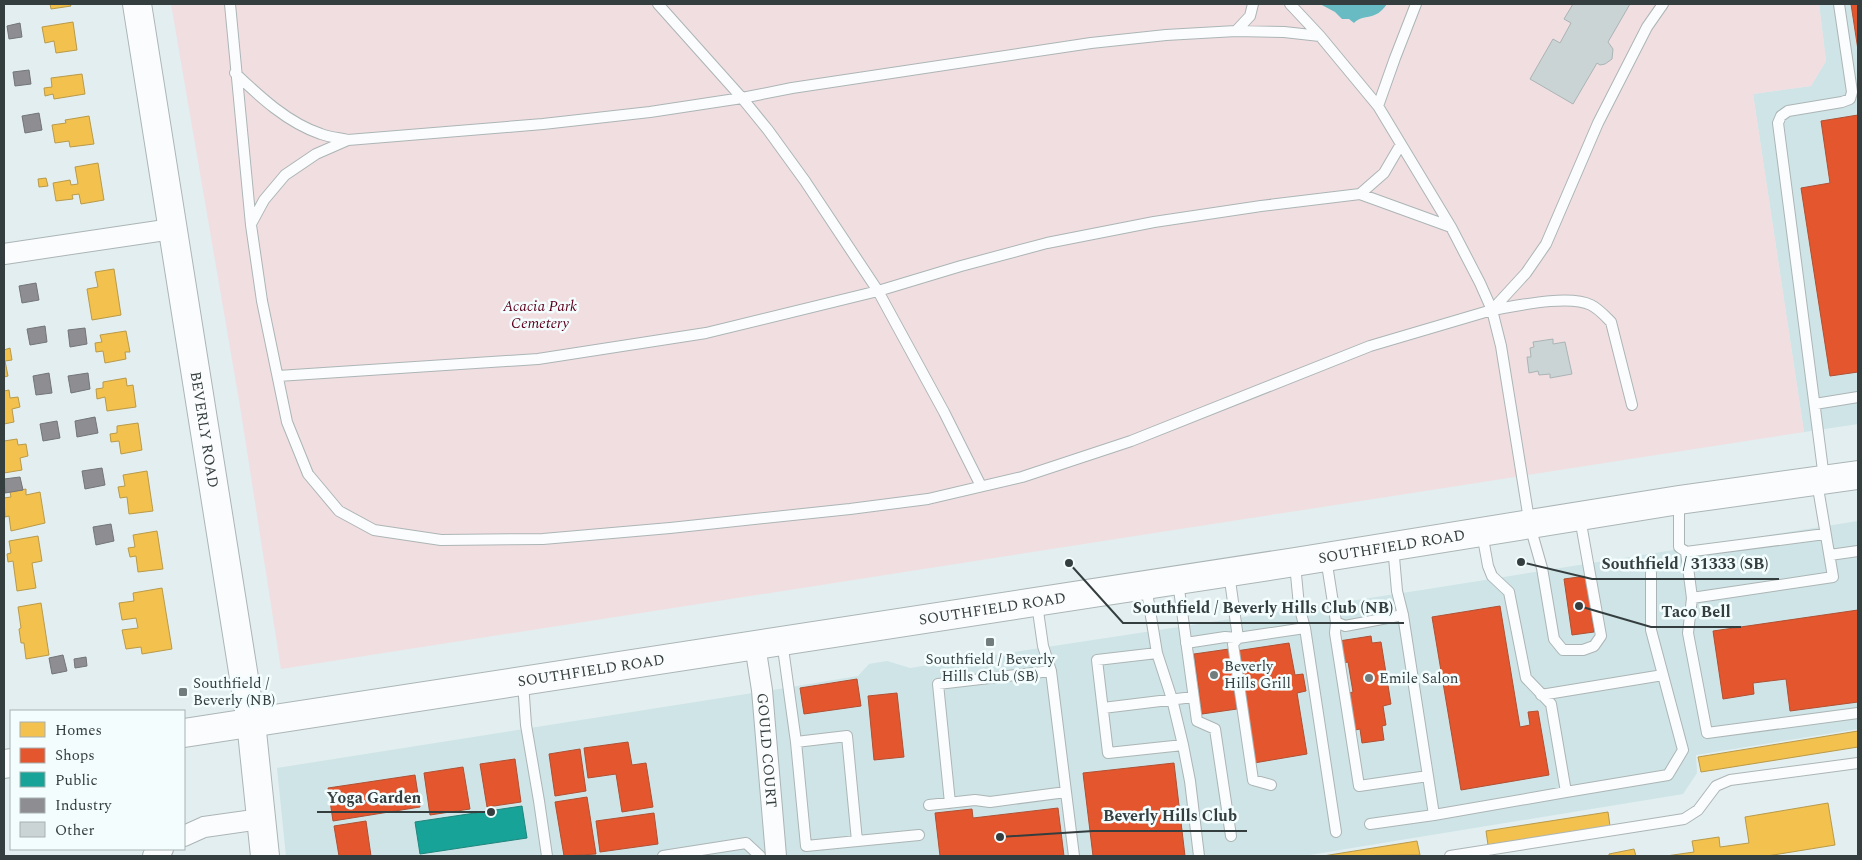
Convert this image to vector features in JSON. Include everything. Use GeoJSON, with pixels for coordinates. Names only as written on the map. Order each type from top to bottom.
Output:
{"type":"FeatureCollection","features":[{"type":"Feature","properties":{"kind":"main road","name":"BEVERLY ROAD"},"geometry":{"type":"LineString","coordinates":[[137,4],[251,722],[265,856]]}},
{"type":"Feature","properties":{"kind":"main road","name":"SOUTHFIELD ROAD"},"geometry":{"type":"LineString","coordinates":[[185,733],[1520,526],[1530,526],[1679,500],[1858,475]]}},
{"type":"Feature","properties":{"kind":"street"},"geometry":{"type":"LineString","coordinates":[[4,254],[172,229]]}},
{"type":"Feature","properties":{"kind":"street","name":"GOULD COURT"},"geometry":{"type":"LineString","coordinates":[[755,645],[762,690],[776,856]]}},
{"type":"Feature","properties":{"kind":"street"},"geometry":{"type":"LineString","coordinates":[[185,836],[204,827],[261,819]]}},
{"type":"Feature","properties":{"kind":"lane"},"geometry":{"type":"LineString","coordinates":[[230,4],[251,225],[262,301],[287,422],[308,474],[339,511],[374,530],[441,540],[543,539],[670,528],[928,499],[1022,477],[1131,441],[1370,346],[1492,310],[1530,303],[1566,301],[1591,304],[1611,322],[1632,405]]}},
{"type":"Feature","properties":{"kind":"lane"},"geometry":{"type":"LineString","coordinates":[[658,4],[742,98],[805,181],[878,291],[944,412],[981,486]]}},
{"type":"Feature","properties":{"kind":"lane"},"geometry":{"type":"LineString","coordinates":[[1236,31],[1250,16],[1253,4]]}},
{"type":"Feature","properties":{"kind":"lane"},"geometry":{"type":"LineString","coordinates":[[1290,4],[1320,36],[1378,106],[1451,227],[1492,310],[1500,346],[1530,526],[1542,568],[1554,639],[1563,650],[1583,650],[1594,646],[1601,636],[1580,516]]}},
{"type":"Feature","properties":{"kind":"lane"},"geometry":{"type":"LineString","coordinates":[[1378,106],[1394,58],[1416,4]]}},
{"type":"Feature","properties":{"kind":"lane"},"geometry":{"type":"LineString","coordinates":[[1492,310],[1526,273],[1546,244],[1598,123],[1647,27],[1663,4]]}},
{"type":"Feature","properties":{"kind":"lane"},"geometry":{"type":"LineString","coordinates":[[1692,598],[1833,577],[1825,534],[1815,404],[1778,123],[1781,116],[1788,111],[1850,99],[1852,92],[1839,4]]}},
{"type":"Feature","properties":{"kind":"lane"},"geometry":{"type":"LineString","coordinates":[[236,73],[260,96],[290,118],[320,134],[348,140],[596,118],[742,98],[792,88],[1091,43],[1166,35],[1236,31],[1284,32],[1320,36]]}},
{"type":"Feature","properties":{"kind":"lane"},"geometry":{"type":"LineString","coordinates":[[251,225],[264,200],[285,176],[316,154],[348,140]]}},
{"type":"Feature","properties":{"kind":"lane"},"geometry":{"type":"LineString","coordinates":[[1360,194],[1384,173],[1401,144]]}},
{"type":"Feature","properties":{"kind":"lane"},"geometry":{"type":"LineString","coordinates":[[278,376],[538,359],[706,333],[878,291],[961,266],[1056,241],[1154,222],[1360,194],[1451,227]]}},
{"type":"Feature","properties":{"kind":"lane"},"geometry":{"type":"LineString","coordinates":[[1815,404],[1858,397]]}},
{"type":"Feature","properties":{"kind":"lane"},"geometry":{"type":"LineString","coordinates":[[1679,500],[1679,547],[1686,552],[1825,534]]}},
{"type":"Feature","properties":{"kind":"lane"},"geometry":{"type":"LineString","coordinates":[[1482,532],[1488,566],[1492,576],[1509,592],[1526,678],[1551,704],[1566,792]]}},
{"type":"Feature","properties":{"kind":"lane"},"geometry":{"type":"LineString","coordinates":[[1392,546],[1397,590],[1403,616],[1434,815]]}},
{"type":"Feature","properties":{"kind":"lane"},"geometry":{"type":"LineString","coordinates":[[1830,555],[1858,551]]}},
{"type":"Feature","properties":{"kind":"lane"},"geometry":{"type":"LineString","coordinates":[[1686,552],[1692,598],[1688,633],[1707,733],[1858,713]]}},
{"type":"Feature","properties":{"kind":"lane"},"geometry":{"type":"LineString","coordinates":[[1326,557],[1336,622],[1335,633],[1360,786],[1428,776]]}},
{"type":"Feature","properties":{"kind":"lane"},"geometry":{"type":"LineString","coordinates":[[1295,562],[1299,606],[1305,628],[1336,832]]}},
{"type":"Feature","properties":{"kind":"lane"},"geometry":{"type":"LineString","coordinates":[[1229,572],[1238,638],[1233,644],[1253,780],[1271,785]]}},
{"type":"Feature","properties":{"kind":"lane"},"geometry":{"type":"LineString","coordinates":[[1370,824],[1434,815],[1668,775],[1683,750],[1651,630],[1651,573]]}},
{"type":"Feature","properties":{"kind":"lane"},"geometry":{"type":"LineString","coordinates":[[1178,580],[1196,721],[1216,728],[1231,836]]}},
{"type":"Feature","properties":{"kind":"lane"},"geometry":{"type":"LineString","coordinates":[[1146,585],[1157,653],[1184,745],[1199,856]]}},
{"type":"Feature","properties":{"kind":"lane"},"geometry":{"type":"LineString","coordinates":[[1037,601],[1043,646],[1051,671],[1074,856]]}},
{"type":"Feature","properties":{"kind":"lane"},"geometry":{"type":"LineString","coordinates":[[1336,622],[1345,626],[1403,616]]}},
{"type":"Feature","properties":{"kind":"lane"},"geometry":{"type":"LineString","coordinates":[[1186,643],[1225,637],[1238,638],[1305,628]]}},
{"type":"Feature","properties":{"kind":"lane"},"geometry":{"type":"LineString","coordinates":[[782,640],[796,742],[806,846],[919,835]]}},
{"type":"Feature","properties":{"kind":"lane"},"geometry":{"type":"LineString","coordinates":[[1157,653],[1097,660],[1108,753],[1184,745]]}},
{"type":"Feature","properties":{"kind":"lane"},"geometry":{"type":"LineString","coordinates":[[950,803],[938,684],[1051,671]]}},
{"type":"Feature","properties":{"kind":"lane"},"geometry":{"type":"LineString","coordinates":[[1542,695],[1663,675]]}},
{"type":"Feature","properties":{"kind":"lane"},"geometry":{"type":"LineString","coordinates":[[523,681],[526,725],[540,801],[547,856]]}},
{"type":"Feature","properties":{"kind":"lane"},"geometry":{"type":"LineString","coordinates":[[1103,708],[1193,696]]}},
{"type":"Feature","properties":{"kind":"lane"},"geometry":{"type":"LineString","coordinates":[[796,742],[847,736],[857,841]]}},
{"type":"Feature","properties":{"kind":"lane"},"geometry":{"type":"LineString","coordinates":[[1450,856],[1684,819],[1698,810],[1716,786],[1730,780],[1858,763]]}},
{"type":"Feature","properties":{"kind":"lane"},"geometry":{"type":"LineString","coordinates":[[929,805],[975,800],[990,802],[1066,792]]}},
{"type":"Feature","properties":{"kind":"lane"},"geometry":{"type":"LineString","coordinates":[[663,856],[746,843],[760,856]]}},
{"type":"Feature","properties":{"kind":"shaded area"},"geometry":{"type":"Polygon","coordinates":[[[1819,4],[1858,4],[1858,424],[1804,432],[1753,94],[1811,86],[1826,61],[1819,4]]]}},
{"type":"Feature","properties":{"kind":"shaded area"},"geometry":{"type":"Polygon","coordinates":[[[1858,521],[1858,729],[1696,755],[1697,773],[1683,794],[1303,856],[783,856],[767,691],[858,676],[869,664],[887,661],[910,668],[1858,521]]]}},
{"type":"Feature","properties":{"kind":"shaded area"},"geometry":{"type":"Polygon","coordinates":[[[753,693],[772,856],[286,856],[277,768],[753,693]]]}},
{"type":"Feature","properties":{"kind":"green space","name":"Acacia Park Cemetery"},"geometry":{"type":"Polygon","coordinates":[[[171,4],[1819,4],[1826,61],[1811,86],[1753,94],[1804,432],[281,669],[240,406],[171,4]]]}},
{"type":"Feature","properties":{"kind":"water"},"geometry":{"type":"Polygon","coordinates":[[[1320,4],[1387,4],[1378,13],[1362,18],[1354,23],[1349,19],[1342,19],[1335,12],[1320,4]]]}},
{"type":"Feature","properties":{"kind":"building: Homes"},"geometry":{"type":"Polygon","coordinates":[[[50,4],[70,4],[71,6],[51,9],[50,4]]]}},
{"type":"Feature","properties":{"kind":"building: Homes"},"geometry":{"type":"Polygon","coordinates":[[[73,22],[77,50],[56,53],[54,41],[45,43],[42,27],[73,22]]]}},
{"type":"Feature","properties":{"kind":"building: Homes"},"geometry":{"type":"Polygon","coordinates":[[[82,74],[85,94],[54,99],[53,94],[45,96],[44,88],[52,87],[51,78],[82,74]]]}},
{"type":"Feature","properties":{"kind":"building: Homes"},"geometry":{"type":"Polygon","coordinates":[[[89,116],[94,144],[70,147],[69,141],[55,143],[52,125],[66,123],[65,120],[89,116]]]}},
{"type":"Feature","properties":{"kind":"building: Homes"},"geometry":{"type":"Polygon","coordinates":[[[98,163],[104,200],[81,204],[79,194],[72,195],[73,199],[56,201],[53,183],[70,180],[71,185],[78,184],[75,167],[98,163]]]}},
{"type":"Feature","properties":{"kind":"building: Homes"},"geometry":{"type":"Polygon","coordinates":[[[46,178],[48,186],[39,187],[38,179],[46,178]]]}},
{"type":"Feature","properties":{"kind":"building: Homes"},"geometry":{"type":"Polygon","coordinates":[[[114,269],[121,315],[92,320],[87,289],[98,287],[95,272],[114,269]]]}},
{"type":"Feature","properties":{"kind":"building: Homes"},"geometry":{"type":"Polygon","coordinates":[[[126,331],[130,352],[125,352],[126,359],[105,363],[103,351],[96,352],[95,343],[102,342],[100,335],[126,331]]]}},
{"type":"Feature","properties":{"kind":"building: Homes"},"geometry":{"type":"Polygon","coordinates":[[[10,348],[12,360],[5,361],[8,376],[4,377],[4,350],[10,348]]]}},
{"type":"Feature","properties":{"kind":"building: Homes"},"geometry":{"type":"Polygon","coordinates":[[[126,378],[127,386],[133,385],[136,407],[107,411],[105,397],[97,399],[96,389],[103,388],[103,382],[126,378]]]}},
{"type":"Feature","properties":{"kind":"building: Homes"},"geometry":{"type":"Polygon","coordinates":[[[9,390],[10,398],[18,397],[20,407],[12,409],[14,422],[4,424],[4,391],[9,390]]]}},
{"type":"Feature","properties":{"kind":"building: Homes"},"geometry":{"type":"Polygon","coordinates":[[[138,423],[142,450],[121,454],[119,441],[111,442],[110,434],[117,433],[117,426],[138,423]]]}},
{"type":"Feature","properties":{"kind":"building: Homes"},"geometry":{"type":"Polygon","coordinates":[[[17,439],[18,445],[26,444],[28,456],[20,458],[22,470],[4,473],[4,441],[17,439]]]}},
{"type":"Feature","properties":{"kind":"building: Homes"},"geometry":{"type":"Polygon","coordinates":[[[147,471],[153,511],[129,514],[127,497],[120,498],[118,487],[125,486],[123,475],[147,471]]]}},
{"type":"Feature","properties":{"kind":"building: Homes"},"geometry":{"type":"Polygon","coordinates":[[[26,489],[26,495],[40,492],[45,523],[11,531],[9,516],[5,517],[4,498],[11,497],[10,492],[26,489]]]}},
{"type":"Feature","properties":{"kind":"building: Homes"},"geometry":{"type":"Polygon","coordinates":[[[157,531],[163,569],[138,572],[136,556],[130,557],[128,548],[135,547],[133,535],[157,531]]]}},
{"type":"Feature","properties":{"kind":"building: Homes"},"geometry":{"type":"Polygon","coordinates":[[[38,536],[42,561],[32,563],[36,588],[17,591],[13,561],[8,562],[7,554],[11,553],[9,541],[38,536]]]}},
{"type":"Feature","properties":{"kind":"building: Homes"},"geometry":{"type":"Polygon","coordinates":[[[162,588],[172,649],[142,654],[141,647],[126,649],[122,630],[138,628],[136,618],[122,620],[119,603],[134,601],[133,593],[162,588]]]}},
{"type":"Feature","properties":{"kind":"building: Homes"},"geometry":{"type":"Polygon","coordinates":[[[41,603],[49,655],[26,659],[24,643],[21,643],[18,607],[41,603]]]}},
{"type":"Feature","properties":{"kind":"building: Homes"},"geometry":{"type":"Polygon","coordinates":[[[1858,731],[1858,747],[1701,772],[1698,757],[1858,731]]]}},
{"type":"Feature","properties":{"kind":"building: Homes"},"geometry":{"type":"Polygon","coordinates":[[[1828,803],[1835,845],[1767,856],[1666,856],[1694,852],[1692,841],[1719,837],[1720,847],[1749,843],[1745,817],[1828,803]]]}},
{"type":"Feature","properties":{"kind":"building: Homes"},"geometry":{"type":"Polygon","coordinates":[[[1608,812],[1610,826],[1488,845],[1486,831],[1608,812]]]}},
{"type":"Feature","properties":{"kind":"building: Homes"},"geometry":{"type":"Polygon","coordinates":[[[1417,841],[1420,855],[1323,856],[1417,841]]]}},
{"type":"Feature","properties":{"kind":"building: Homes"},"geometry":{"type":"Polygon","coordinates":[[[1634,849],[1636,856],[1609,856],[1609,854],[1634,849]]]}},
{"type":"Feature","properties":{"kind":"building: Shops"},"geometry":{"type":"Polygon","coordinates":[[[1851,4],[1858,4],[1858,50],[1851,4]]]}},
{"type":"Feature","properties":{"kind":"building: Shops"},"geometry":{"type":"Polygon","coordinates":[[[1858,115],[1858,372],[1830,376],[1801,188],[1830,183],[1821,121],[1858,115]]]}},
{"type":"Feature","properties":{"kind":"building: Shops"},"geometry":{"type":"Polygon","coordinates":[[[1586,576],[1594,632],[1572,635],[1564,579],[1586,576]]]}},
{"type":"Feature","properties":{"kind":"building: Shops"},"geometry":{"type":"Polygon","coordinates":[[[1500,606],[1520,727],[1530,725],[1528,712],[1538,711],[1549,775],[1461,790],[1432,617],[1500,606]]]}},
{"type":"Feature","properties":{"kind":"building: Shops"},"geometry":{"type":"Polygon","coordinates":[[[1858,610],[1858,702],[1790,711],[1786,679],[1753,683],[1754,694],[1723,699],[1713,631],[1858,610]]]}},
{"type":"Feature","properties":{"kind":"building: Shops","name":"Emile Salon"},"geometry":{"type":"Polygon","coordinates":[[[1371,636],[1372,643],[1381,642],[1391,704],[1383,706],[1386,725],[1382,726],[1384,740],[1362,743],[1360,729],[1355,730],[1349,693],[1353,692],[1348,662],[1343,663],[1339,641],[1371,636]]]}},
{"type":"Feature","properties":{"kind":"building: Shops"},"geometry":{"type":"Polygon","coordinates":[[[1289,643],[1295,675],[1303,674],[1306,691],[1297,693],[1307,754],[1254,763],[1236,651],[1289,643]]]}},
{"type":"Feature","properties":{"kind":"building: Shops"},"geometry":{"type":"Polygon","coordinates":[[[1229,649],[1237,709],[1202,714],[1194,654],[1229,649]]]}},
{"type":"Feature","properties":{"kind":"building: Shops"},"geometry":{"type":"Polygon","coordinates":[[[857,679],[861,706],[804,714],[800,688],[857,679]]]}},
{"type":"Feature","properties":{"kind":"building: Shops"},"geometry":{"type":"Polygon","coordinates":[[[897,693],[904,757],[874,760],[868,696],[897,693]]]}},
{"type":"Feature","properties":{"kind":"building: Shops"},"geometry":{"type":"Polygon","coordinates":[[[628,742],[632,765],[646,763],[653,807],[622,812],[616,774],[588,778],[584,748],[628,742]]]}},
{"type":"Feature","properties":{"kind":"building: Shops"},"geometry":{"type":"Polygon","coordinates":[[[580,749],[586,791],[555,796],[549,754],[580,749]]]}},
{"type":"Feature","properties":{"kind":"building: Shops"},"geometry":{"type":"Polygon","coordinates":[[[515,759],[521,802],[487,807],[480,764],[515,759]]]}},
{"type":"Feature","properties":{"kind":"building: Shops"},"geometry":{"type":"Polygon","coordinates":[[[1174,763],[1185,856],[1093,856],[1083,773],[1174,763]]]}},
{"type":"Feature","properties":{"kind":"building: Shops"},"geometry":{"type":"Polygon","coordinates":[[[463,767],[470,809],[430,815],[424,773],[463,767]]]}},
{"type":"Feature","properties":{"kind":"building: Shops"},"geometry":{"type":"Polygon","coordinates":[[[415,775],[420,807],[333,821],[328,788],[415,775]]]}},
{"type":"Feature","properties":{"kind":"building: Shops"},"geometry":{"type":"Polygon","coordinates":[[[587,797],[596,854],[564,856],[555,802],[587,797]]]}},
{"type":"Feature","properties":{"kind":"building: Shops"},"geometry":{"type":"Polygon","coordinates":[[[1058,808],[1064,856],[940,856],[935,813],[972,809],[973,818],[1058,808]]]}},
{"type":"Feature","properties":{"kind":"building: Shops"},"geometry":{"type":"Polygon","coordinates":[[[654,813],[658,844],[600,852],[596,821],[654,813]]]}},
{"type":"Feature","properties":{"kind":"building: Shops"},"geometry":{"type":"Polygon","coordinates":[[[366,821],[371,856],[339,856],[334,826],[366,821]]]}},
{"type":"Feature","properties":{"kind":"building: Public"},"geometry":{"type":"Polygon","coordinates":[[[522,806],[527,838],[420,854],[415,822],[522,806]]]}},
{"type":"Feature","properties":{"kind":"building: Industry"},"geometry":{"type":"Polygon","coordinates":[[[20,23],[22,37],[9,39],[7,26],[20,23]]]}},
{"type":"Feature","properties":{"kind":"building: Industry"},"geometry":{"type":"Polygon","coordinates":[[[29,70],[31,84],[15,86],[13,72],[29,70]]]}},
{"type":"Feature","properties":{"kind":"building: Industry"},"geometry":{"type":"Polygon","coordinates":[[[39,113],[42,130],[25,133],[22,116],[39,113]]]}},
{"type":"Feature","properties":{"kind":"building: Industry"},"geometry":{"type":"Polygon","coordinates":[[[36,283],[39,300],[22,303],[19,286],[36,283]]]}},
{"type":"Feature","properties":{"kind":"building: Industry"},"geometry":{"type":"Polygon","coordinates":[[[45,326],[47,342],[30,345],[27,329],[45,326]]]}},
{"type":"Feature","properties":{"kind":"building: Industry"},"geometry":{"type":"Polygon","coordinates":[[[85,328],[87,344],[70,347],[68,330],[85,328]]]}},
{"type":"Feature","properties":{"kind":"building: Industry"},"geometry":{"type":"Polygon","coordinates":[[[49,373],[52,393],[36,395],[33,376],[49,373]]]}},
{"type":"Feature","properties":{"kind":"building: Industry"},"geometry":{"type":"Polygon","coordinates":[[[88,373],[90,389],[71,393],[68,376],[88,373]]]}},
{"type":"Feature","properties":{"kind":"building: Industry"},"geometry":{"type":"Polygon","coordinates":[[[95,417],[98,433],[77,437],[75,421],[95,417]]]}},
{"type":"Feature","properties":{"kind":"building: Industry"},"geometry":{"type":"Polygon","coordinates":[[[57,421],[60,438],[43,441],[40,424],[57,421]]]}},
{"type":"Feature","properties":{"kind":"building: Industry"},"geometry":{"type":"Polygon","coordinates":[[[102,468],[105,485],[85,489],[82,471],[102,468]]]}},
{"type":"Feature","properties":{"kind":"building: Industry"},"geometry":{"type":"Polygon","coordinates":[[[20,477],[23,490],[5,493],[4,479],[20,477]]]}},
{"type":"Feature","properties":{"kind":"building: Industry"},"geometry":{"type":"Polygon","coordinates":[[[111,524],[114,541],[96,545],[93,527],[111,524]]]}},
{"type":"Feature","properties":{"kind":"building: Industry"},"geometry":{"type":"Polygon","coordinates":[[[63,655],[67,671],[52,674],[49,658],[63,655]]]}},
{"type":"Feature","properties":{"kind":"building: Industry"},"geometry":{"type":"Polygon","coordinates":[[[86,657],[87,666],[75,668],[74,659],[86,657]]]}},
{"type":"Feature","properties":{"kind":"building: Other"},"geometry":{"type":"Polygon","coordinates":[[[1573,4],[1630,4],[1608,42],[1613,49],[1612,59],[1605,64],[1600,65],[1597,63],[1573,104],[1530,79],[1553,39],[1560,43],[1571,23],[1564,19],[1573,4]]]}},
{"type":"Feature","properties":{"kind":"building: Other"},"geometry":{"type":"Polygon","coordinates":[[[1553,339],[1553,344],[1565,342],[1572,374],[1550,378],[1550,374],[1539,375],[1538,371],[1529,373],[1527,357],[1531,357],[1530,348],[1534,347],[1533,342],[1553,339]]]}},
{"type":"Feature","properties":{"kind":"place","name":"Southfield / 31333 (SB)"},"geometry":{"type":"Point","coordinates":[1521,562]}},
{"type":"Feature","properties":{"kind":"place","name":"Southfield / Beverly Hills Club (NB)"},"geometry":{"type":"Point","coordinates":[1069,563]}},
{"type":"Feature","properties":{"kind":"place","name":"Taco Bell"},"geometry":{"type":"Point","coordinates":[1579,606]}},
{"type":"Feature","properties":{"kind":"place","name":"Southfield / Beverly Hills Club (SB)"},"geometry":{"type":"Point","coordinates":[990,642]}},
{"type":"Feature","properties":{"kind":"place","name":"Beverly Hills Grill"},"geometry":{"type":"Point","coordinates":[1214,675]}},
{"type":"Feature","properties":{"kind":"place","name":"Emile Salon"},"geometry":{"type":"Point","coordinates":[1369,678]}},
{"type":"Feature","properties":{"kind":"place","name":"Southfield / Beverly (NB)"},"geometry":{"type":"Point","coordinates":[183,692]}},
{"type":"Feature","properties":{"kind":"place","name":"Yoga Garden"},"geometry":{"type":"Point","coordinates":[491,812]}},
{"type":"Feature","properties":{"kind":"place","name":"Beverly Hills Club"},"geometry":{"type":"Point","coordinates":[1000,837]}}]}
